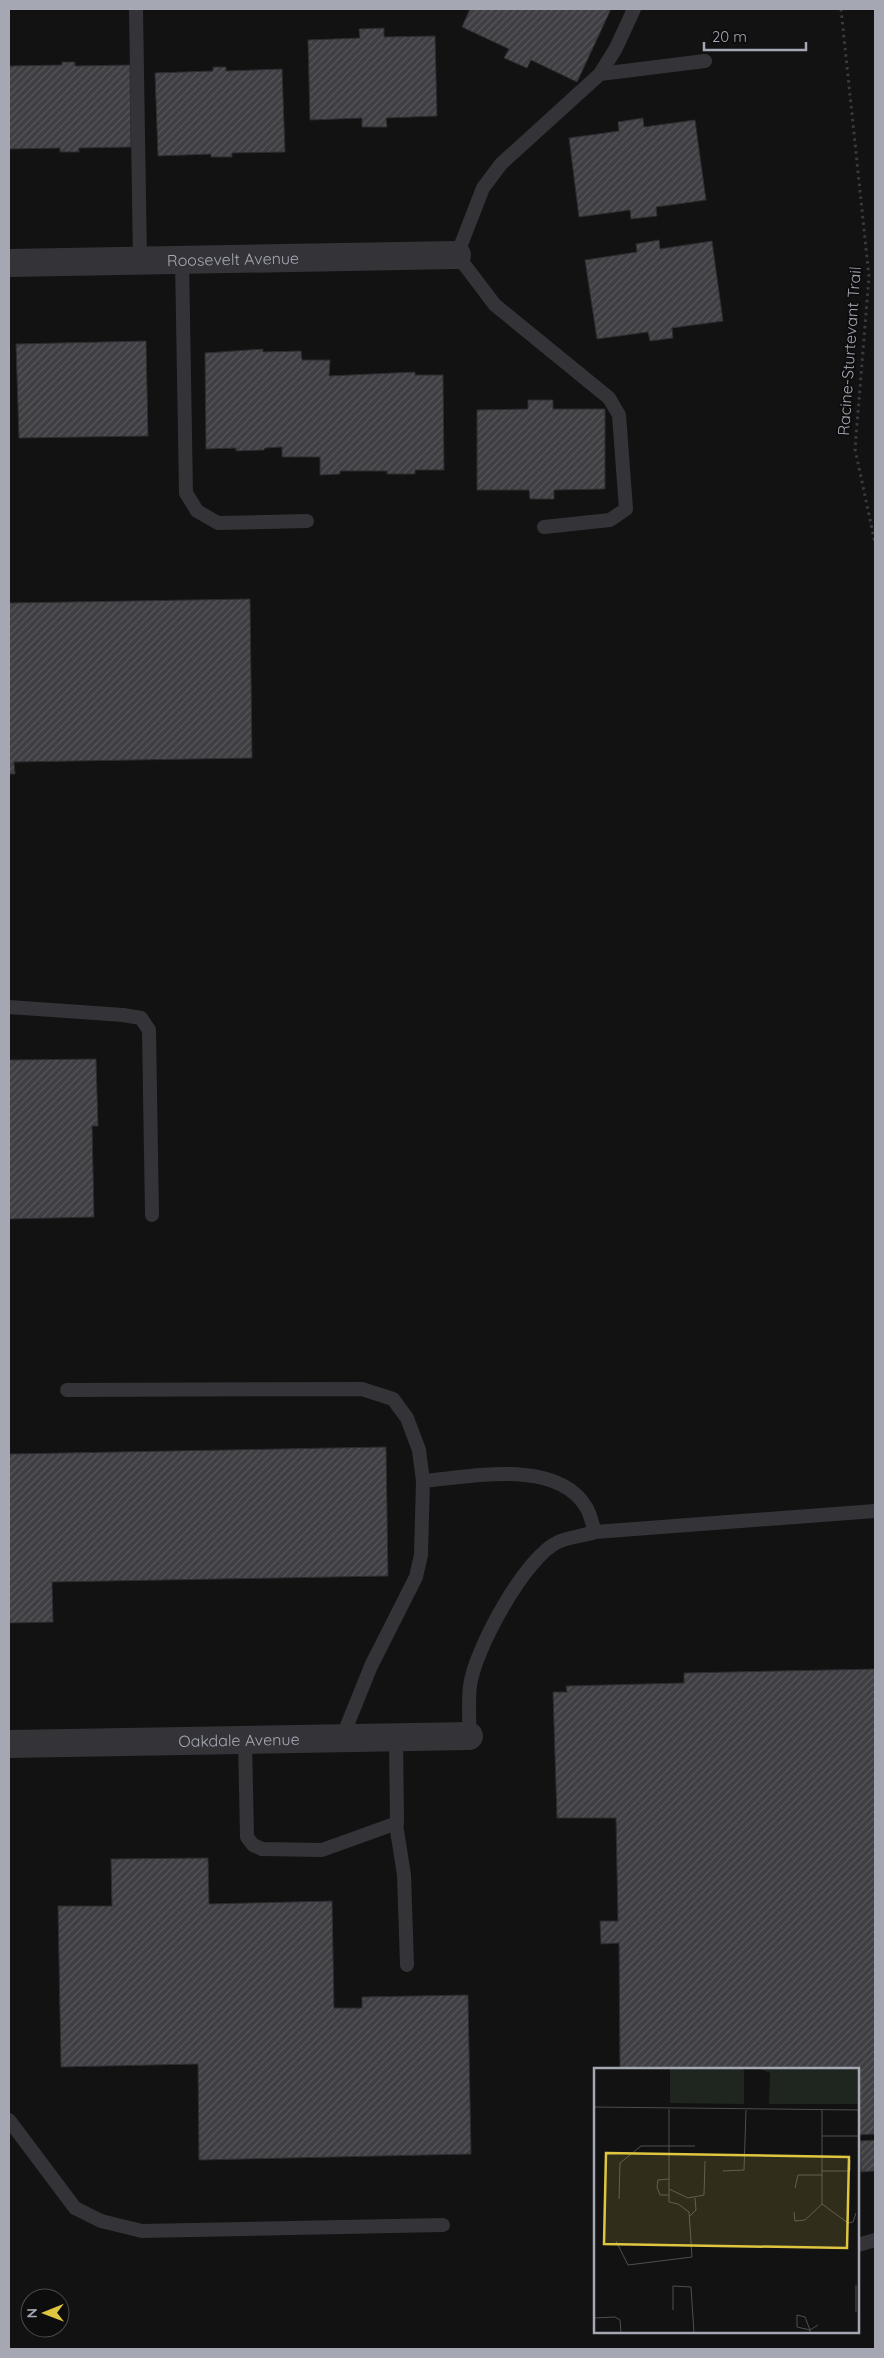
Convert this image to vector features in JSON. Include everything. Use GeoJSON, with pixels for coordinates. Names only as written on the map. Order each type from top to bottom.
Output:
{"type":"FeatureCollection","features":[{"type":"Feature","properties":{"kind":"street","name":"Roosevelt Avenue"},"geometry":{"type":"LineString","coordinates":[[9,263],[457,255]]}},
{"type":"Feature","properties":{"kind":"street","name":"Oakdale Avenue"},"geometry":{"type":"LineString","coordinates":[[9,1744],[470,1736]]}},
{"type":"Feature","properties":{"kind":"lane"},"geometry":{"type":"LineString","coordinates":[[136,9],[140,260]]}},
{"type":"Feature","properties":{"kind":"lane"},"geometry":{"type":"LineString","coordinates":[[544,527],[610,520],[626,509],[619,415],[609,398],[495,304],[457,255],[483,188],[501,164],[600,74],[616,48],[634,9]]}},
{"type":"Feature","properties":{"kind":"lane"},"geometry":{"type":"LineString","coordinates":[[600,74],[705,61]]}},
{"type":"Feature","properties":{"kind":"lane"},"geometry":{"type":"LineString","coordinates":[[182,260],[186,493],[197,511],[218,523],[307,521]]}},
{"type":"Feature","properties":{"kind":"lane"},"geometry":{"type":"LineString","coordinates":[[9,1007],[141,1018],[149,1030],[152,1215]]}},
{"type":"Feature","properties":{"kind":"lane"},"geometry":{"type":"LineString","coordinates":[[66,1390],[362,1389],[393,1399],[407,1418],[419,1450],[423,1481],[421,1555],[416,1577],[371,1666],[342,1738]]}},
{"type":"Feature","properties":{"kind":"lane"},"geometry":{"type":"LineString","coordinates":[[423,1481],[506,1474],[536,1476],[567,1486],[586,1507],[595,1532]]}},
{"type":"Feature","properties":{"kind":"lane"},"geometry":{"type":"LineString","coordinates":[[470,1736],[470,1685],[480,1648],[510,1594],[529,1568],[557,1543],[595,1532],[875,1511]]}},
{"type":"Feature","properties":{"kind":"lane"},"geometry":{"type":"LineString","coordinates":[[396,1737],[396,1824],[404,1875],[407,1965]]}},
{"type":"Feature","properties":{"kind":"lane"},"geometry":{"type":"LineString","coordinates":[[244,1740],[247,1838],[253,1845],[262,1849],[322,1850],[396,1824]]}},
{"type":"Feature","properties":{"kind":"lane"},"geometry":{"type":"LineString","coordinates":[[9,2120],[74,2208],[101,2221],[142,2231],[443,2225]]}},
{"type":"Feature","properties":{"kind":"lane"},"geometry":{"type":"LineString","coordinates":[[859,2245],[875,2240]]}},
{"type":"Feature","properties":{"kind":"path","name":"Racine-Sturtevant Trail"},"geometry":{"type":"LineString","coordinates":[[841,9],[844,57],[869,277],[855,449],[875,543]]}},
{"type":"Feature","properties":{"kind":"building"},"geometry":{"type":"Polygon","coordinates":[[[470,9],[611,9],[577,82],[531,60],[527,68],[504,58],[509,49],[462,27],[470,9]]]}},
{"type":"Feature","properties":{"kind":"building"},"geometry":{"type":"Polygon","coordinates":[[[384,28],[384,37],[435,36],[437,116],[386,118],[387,127],[362,127],[362,118],[310,120],[308,40],[360,38],[359,29],[384,28]]]}},
{"type":"Feature","properties":{"kind":"building"},"geometry":{"type":"Polygon","coordinates":[[[62,62],[75,62],[75,66],[130,65],[131,147],[79,148],[79,152],[60,152],[60,148],[9,149],[9,66],[62,65],[62,62]]]}},
{"type":"Feature","properties":{"kind":"building"},"geometry":{"type":"Polygon","coordinates":[[[213,67],[226,67],[226,71],[282,69],[285,152],[232,153],[232,157],[211,157],[211,154],[158,156],[155,73],[213,71],[213,67]]]}},
{"type":"Feature","properties":{"kind":"building"},"geometry":{"type":"Polygon","coordinates":[[[643,118],[644,127],[695,120],[706,200],[656,207],[657,216],[631,219],[630,210],[579,217],[569,138],[619,131],[618,122],[643,118]]]}},
{"type":"Feature","properties":{"kind":"building"},"geometry":{"type":"Polygon","coordinates":[[[659,240],[660,249],[712,241],[723,321],[672,328],[673,338],[650,341],[648,332],[597,339],[585,260],[637,252],[636,244],[659,240]]]}},
{"type":"Feature","properties":{"kind":"building"},"geometry":{"type":"Polygon","coordinates":[[[146,341],[148,436],[19,438],[16,344],[146,341]]]}},
{"type":"Feature","properties":{"kind":"building"},"geometry":{"type":"Polygon","coordinates":[[[263,349],[263,352],[301,351],[302,360],[330,360],[329,376],[415,372],[415,375],[443,375],[444,470],[415,470],[415,474],[387,474],[387,471],[340,471],[340,474],[320,475],[320,457],[282,457],[282,447],[236,451],[236,448],[206,449],[205,353],[263,349]]]}},
{"type":"Feature","properties":{"kind":"building"},"geometry":{"type":"Polygon","coordinates":[[[528,400],[553,400],[553,409],[605,409],[605,489],[554,490],[554,499],[530,499],[529,490],[477,490],[477,410],[528,409],[528,400]]]}},
{"type":"Feature","properties":{"kind":"building"},"geometry":{"type":"Polygon","coordinates":[[[250,599],[252,758],[14,762],[15,774],[9,774],[9,603],[250,599]]]}},
{"type":"Feature","properties":{"kind":"building"},"geometry":{"type":"Polygon","coordinates":[[[96,1059],[98,1126],[92,1126],[94,1217],[9,1219],[9,1060],[96,1059]]]}},
{"type":"Feature","properties":{"kind":"building"},"geometry":{"type":"Polygon","coordinates":[[[386,1447],[388,1576],[52,1582],[53,1622],[9,1623],[9,1454],[386,1447]]]}},
{"type":"Feature","properties":{"kind":"building"},"geometry":{"type":"Polygon","coordinates":[[[875,1669],[875,2134],[859,2135],[859,2068],[620,2068],[619,1943],[601,1944],[600,1921],[618,1921],[616,1818],[557,1818],[553,1692],[567,1692],[566,1686],[684,1683],[684,1673],[875,1669]]]}},
{"type":"Feature","properties":{"kind":"building"},"geometry":{"type":"Polygon","coordinates":[[[208,1858],[209,1904],[332,1901],[334,2008],[362,2008],[362,1997],[468,1995],[471,2154],[199,2160],[198,2064],[61,2067],[58,1906],[112,1906],[111,1859],[208,1858]]]}},
{"type":"Feature","properties":{"kind":"building"},"geometry":{"type":"Polygon","coordinates":[[[875,2140],[875,2171],[861,2172],[860,2141],[875,2140]]]}}]}
